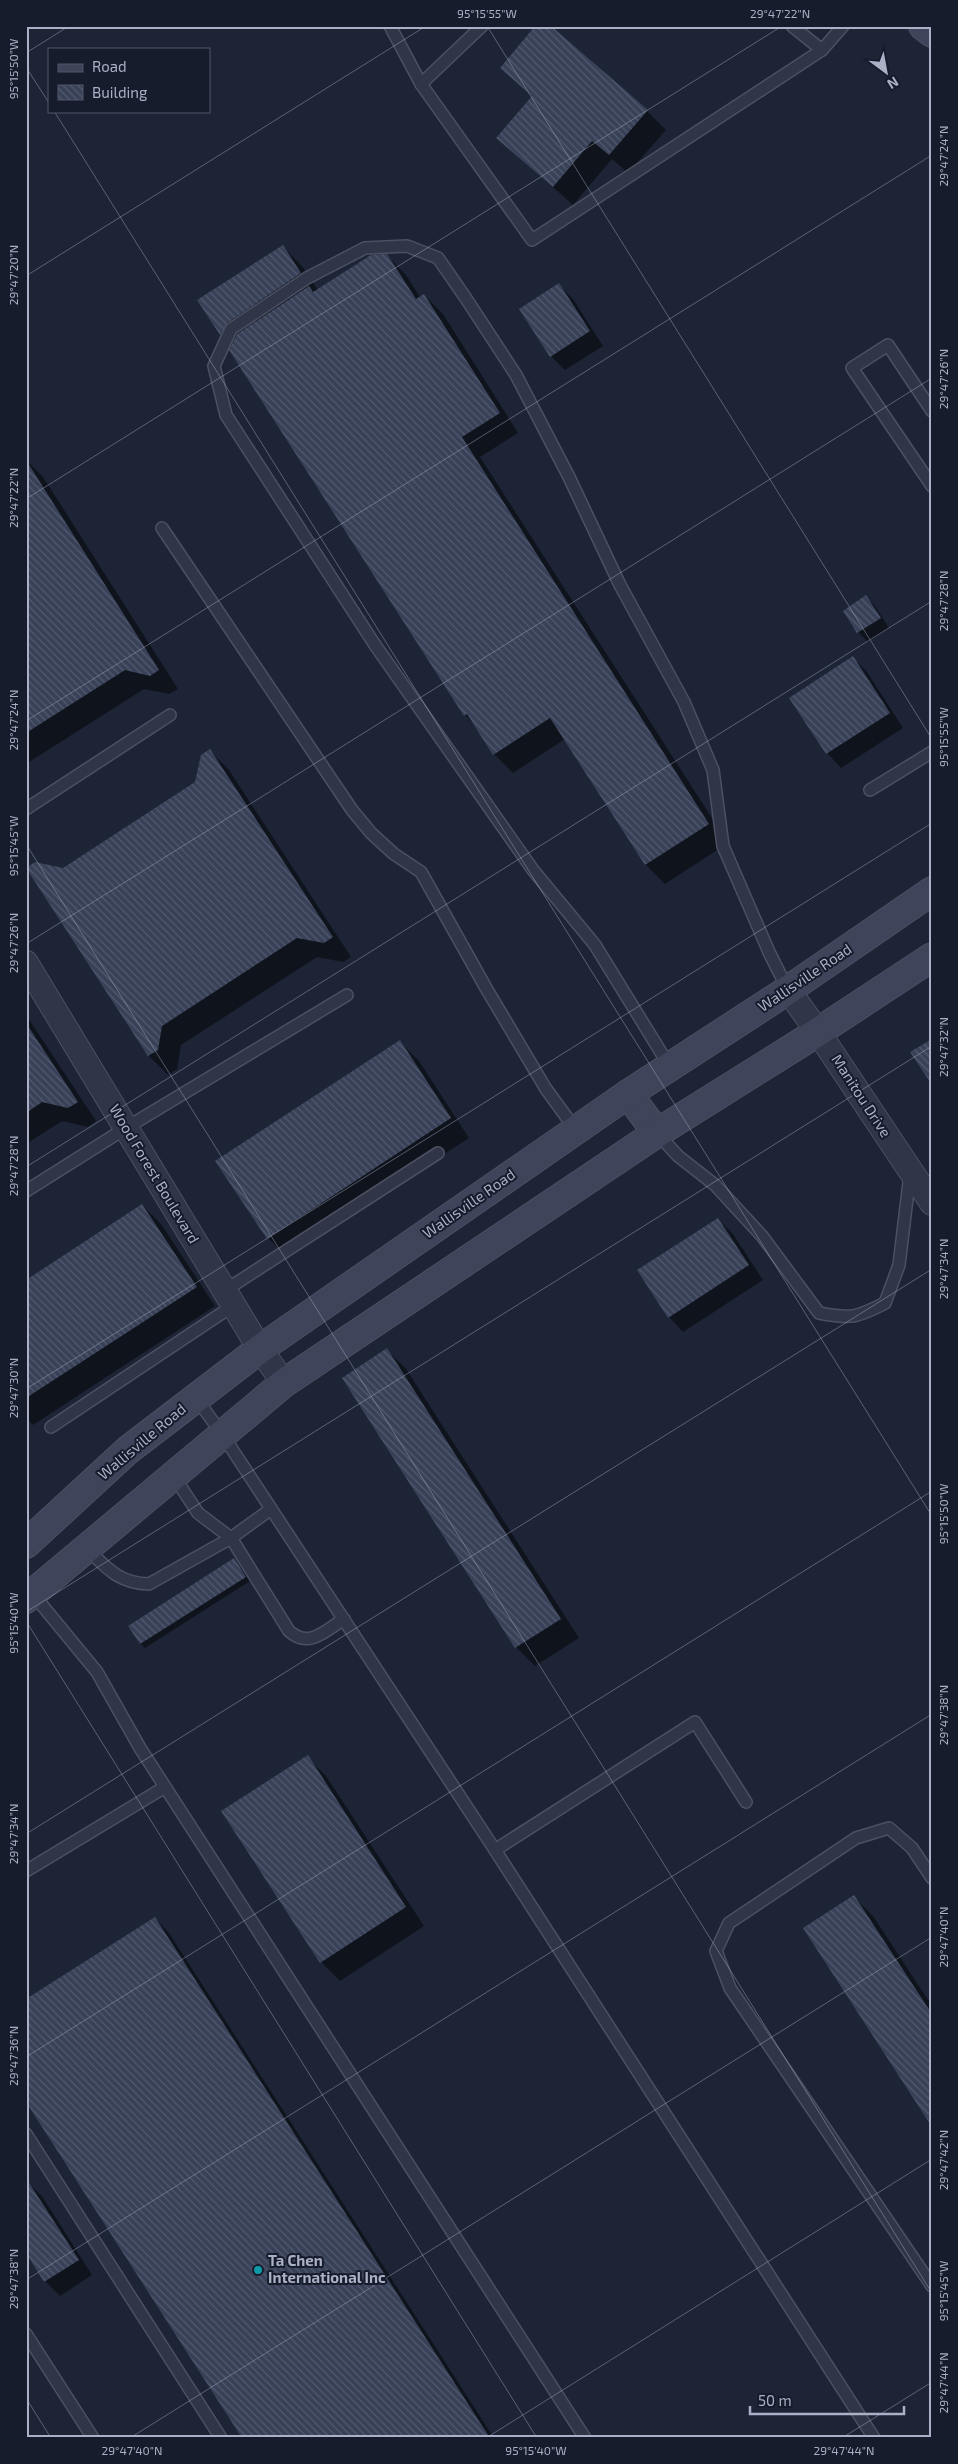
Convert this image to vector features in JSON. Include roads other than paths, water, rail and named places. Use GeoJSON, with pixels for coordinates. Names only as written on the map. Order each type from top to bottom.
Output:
{"type":"FeatureCollection","features":[{"type":"Feature","properties":{"kind":"main road"},"geometry":{"type":"LineString","coordinates":[[923,26],[932,34]]}},
{"type":"Feature","properties":{"kind":"main road","name":"Wallisville Road"},"geometry":{"type":"LineString","coordinates":[[26,1544],[128,1450],[260,1348],[628,1094],[788,990],[932,891]]}},
{"type":"Feature","properties":{"kind":"main road"},"geometry":{"type":"LineString","coordinates":[[28,1592],[86,1548],[284,1384],[657,1133],[818,1032],[932,957]]}},
{"type":"Feature","properties":{"kind":"main road"},"geometry":{"type":"LineString","coordinates":[[628,1094],[657,1133]]}},
{"type":"Feature","properties":{"kind":"street","name":"Wood Forest Boulevard"},"geometry":{"type":"LineString","coordinates":[[26,963],[229,1298],[284,1384]]}},
{"type":"Feature","properties":{"kind":"street","name":"Manitou Drive"},"geometry":{"type":"LineString","coordinates":[[788,990],[932,1203]]}},
{"type":"Feature","properties":{"kind":"lane"},"geometry":{"type":"LineString","coordinates":[[390,26],[421,84],[532,240],[822,50],[843,26]]}},
{"type":"Feature","properties":{"kind":"lane"},"geometry":{"type":"LineString","coordinates":[[421,84],[482,26]]}},
{"type":"Feature","properties":{"kind":"lane"},"geometry":{"type":"LineString","coordinates":[[792,26],[822,50]]}},
{"type":"Feature","properties":{"kind":"lane"},"geometry":{"type":"LineString","coordinates":[[670,1067],[595,945],[533,870],[375,645],[226,415],[214,366],[231,329],[308,278],[364,248],[407,246],[438,258],[465,296],[516,375],[569,477],[620,585],[684,702],[713,770],[723,846],[788,990]]}},
{"type":"Feature","properties":{"kind":"lane"},"geometry":{"type":"LineString","coordinates":[[932,411],[888,345],[852,368],[932,486]]}},
{"type":"Feature","properties":{"kind":"lane"},"geometry":{"type":"LineString","coordinates":[[162,528],[352,810],[371,833],[394,854],[421,872],[486,988],[546,1089],[576,1130]]}},
{"type":"Feature","properties":{"kind":"lane"},"geometry":{"type":"LineString","coordinates":[[26,809],[170,715]]}},
{"type":"Feature","properties":{"kind":"lane"},"geometry":{"type":"LineString","coordinates":[[870,790],[932,752]]}},
{"type":"Feature","properties":{"kind":"lane"},"geometry":{"type":"LineString","coordinates":[[26,1191],[126,1128],[347,995]]}},
{"type":"Feature","properties":{"kind":"lane"},"geometry":{"type":"LineString","coordinates":[[657,1133],[678,1156],[715,1185],[762,1236],[818,1313],[840,1317],[859,1316],[885,1303],[899,1265],[910,1171]]}},
{"type":"Feature","properties":{"kind":"lane"},"geometry":{"type":"LineString","coordinates":[[51,1426],[229,1298],[438,1154]]}},
{"type":"Feature","properties":{"kind":"lane"},"geometry":{"type":"LineString","coordinates":[[196,1398],[222,1434],[495,1850],[874,2438]]}},
{"type":"Feature","properties":{"kind":"lane"},"geometry":{"type":"LineString","coordinates":[[173,1475],[198,1513],[231,1538],[289,1631],[298,1639],[310,1640],[344,1619]]}},
{"type":"Feature","properties":{"kind":"lane"},"geometry":{"type":"LineString","coordinates":[[86,1548],[114,1575],[134,1583],[149,1584],[231,1538],[271,1509]]}},
{"type":"Feature","properties":{"kind":"lane"},"geometry":{"type":"LineString","coordinates":[[28,1592],[97,1672],[165,1787],[585,2438]]}},
{"type":"Feature","properties":{"kind":"lane"},"geometry":{"type":"LineString","coordinates":[[495,1850],[695,1722],[746,1802]]}},
{"type":"Feature","properties":{"kind":"lane"},"geometry":{"type":"LineString","coordinates":[[26,1871],[165,1787]]}},
{"type":"Feature","properties":{"kind":"lane"},"geometry":{"type":"LineString","coordinates":[[932,1878],[912,1848],[889,1828],[856,1838],[728,1923],[716,1950],[730,1988],[932,2286]]}},
{"type":"Feature","properties":{"kind":"lane"},"geometry":{"type":"LineString","coordinates":[[26,2134],[221,2438]]}},
{"type":"Feature","properties":{"kind":"lane"},"geometry":{"type":"LineString","coordinates":[[26,2334],[93,2438]]}},
{"type":"Feature","properties":{"kind":"place","name":"Ta Chen International Inc"},"geometry":{"type":"Point","coordinates":[258,2270]}}]}
